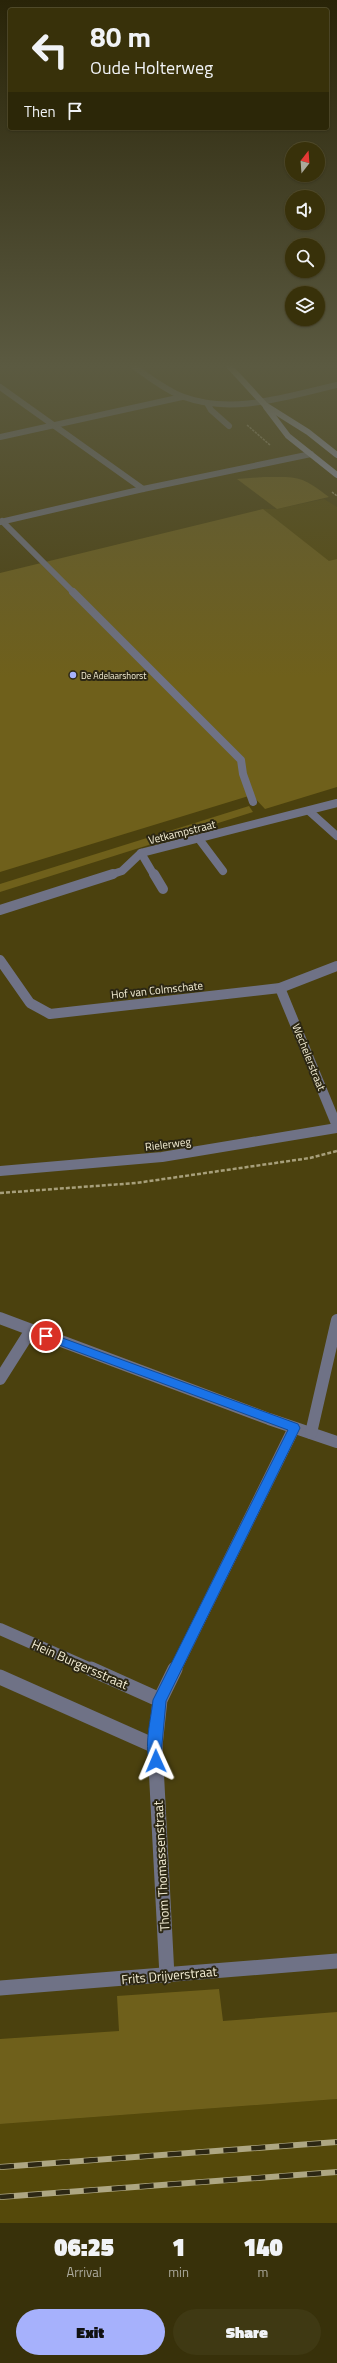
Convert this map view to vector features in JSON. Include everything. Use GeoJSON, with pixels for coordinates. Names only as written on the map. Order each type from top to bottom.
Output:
{"type":"FeatureCollection","features":[{"type":"Feature","properties":{"kind":"street"},"geometry":{"type":"LineString","coordinates":[[117,471],[143,489]]}},
{"type":"Feature","properties":{"kind":"street"},"geometry":{"type":"LineString","coordinates":[[1,521],[230,471]]}},
{"type":"Feature","properties":{"kind":"street"},"geometry":{"type":"LineString","coordinates":[[1,521],[241,760],[243,774],[253,802]]}},
{"type":"Feature","properties":{"kind":"street","name":"Vetkampstraat"},"geometry":{"type":"LineString","coordinates":[[0,910],[122,871],[141,854],[337,803]]}},
{"type":"Feature","properties":{"kind":"street"},"geometry":{"type":"LineString","coordinates":[[309,811],[337,836]]}},
{"type":"Feature","properties":{"kind":"street"},"geometry":{"type":"LineString","coordinates":[[199,838],[222,871]]}},
{"type":"Feature","properties":{"kind":"street"},"geometry":{"type":"LineString","coordinates":[[141,854],[163,890]]}},
{"type":"Feature","properties":{"kind":"street","name":"Hof van Colmschate"},"geometry":{"type":"LineString","coordinates":[[0,960],[30,1003],[50,1014],[280,988],[337,966]]}},
{"type":"Feature","properties":{"kind":"street","name":"Wechelerstraat"},"geometry":{"type":"LineString","coordinates":[[280,988],[337,1127]]}},
{"type":"Feature","properties":{"kind":"street","name":"Rielerweg"},"geometry":{"type":"LineString","coordinates":[[0,1171],[170,1156],[337,1127]]}},
{"type":"Feature","properties":{"kind":"street"},"geometry":{"type":"LineString","coordinates":[[0,1318],[294,1428],[337,1442]]}},
{"type":"Feature","properties":{"kind":"street"},"geometry":{"type":"LineString","coordinates":[[311,1433],[337,1320]]}},
{"type":"Feature","properties":{"kind":"street"},"geometry":{"type":"LineString","coordinates":[[0,1378],[31,1330]]}},
{"type":"Feature","properties":{"kind":"street","name":"Thom Thomassenstraat"},"geometry":{"type":"LineString","coordinates":[[167,1976],[155,1746],[160,1700],[294,1428]]}},
{"type":"Feature","properties":{"kind":"street","name":"Hein Burgersstraat"},"geometry":{"type":"LineString","coordinates":[[0,1629],[160,1700]]}},
{"type":"Feature","properties":{"kind":"street"},"geometry":{"type":"LineString","coordinates":[[0,1677],[155,1746]]}},
{"type":"Feature","properties":{"kind":"street","name":"Frits Drijverstraat"},"geometry":{"type":"LineString","coordinates":[[0,1988],[167,1976],[337,1961]]}},
{"type":"Feature","properties":{"kind":"shaded area"},"geometry":{"type":"Polygon","coordinates":[[[264,477],[299,479],[312,485],[329,497],[277,509],[237,479],[264,477]]]}},
{"type":"Feature","properties":{"kind":"shaded area"},"geometry":{"type":"Polygon","coordinates":[[[324,499],[337,507],[337,568],[263,509],[277,509],[324,499]]]}},
{"type":"Feature","properties":{"kind":"shaded area"},"geometry":{"type":"Polygon","coordinates":[[[263,509],[329,561],[337,559],[337,787],[265,809],[252,795],[0,872],[0,573],[263,509]]]}},
{"type":"Feature","properties":{"kind":"shaded area"},"geometry":{"type":"Polygon","coordinates":[[[249,806],[253,812],[0,892],[0,884],[249,806]]]}},
{"type":"Feature","properties":{"kind":"shaded area"},"geometry":{"type":"Polygon","coordinates":[[[219,1989],[223,2021],[337,2012],[337,2099],[0,2124],[0,2039],[119,2031],[117,1996],[219,1989]]]}},
{"type":"Feature","properties":{"kind":"shaded area"},"geometry":{"type":"Polygon","coordinates":[[[337,2099],[337,2223],[0,2223],[0,2124],[337,2099]]]}},
{"type":"Feature","properties":{"kind":"railway"},"geometry":{"type":"LineString","coordinates":[[0,2167],[337,2142]]}},
{"type":"Feature","properties":{"kind":"railway"},"geometry":{"type":"LineString","coordinates":[[0,2197],[337,2172]]}},
{"type":"Feature","properties":{"kind":"place","name":"De Adelaarshorst"},"geometry":{"type":"Point","coordinates":[73,675]}},
{"type":"Feature","properties":{"kind":"route"},"geometry":{"type":"LineString","coordinates":[[46,1336],[294,1428],[160,1700],[155,1746],[156,1761]]}}]}
